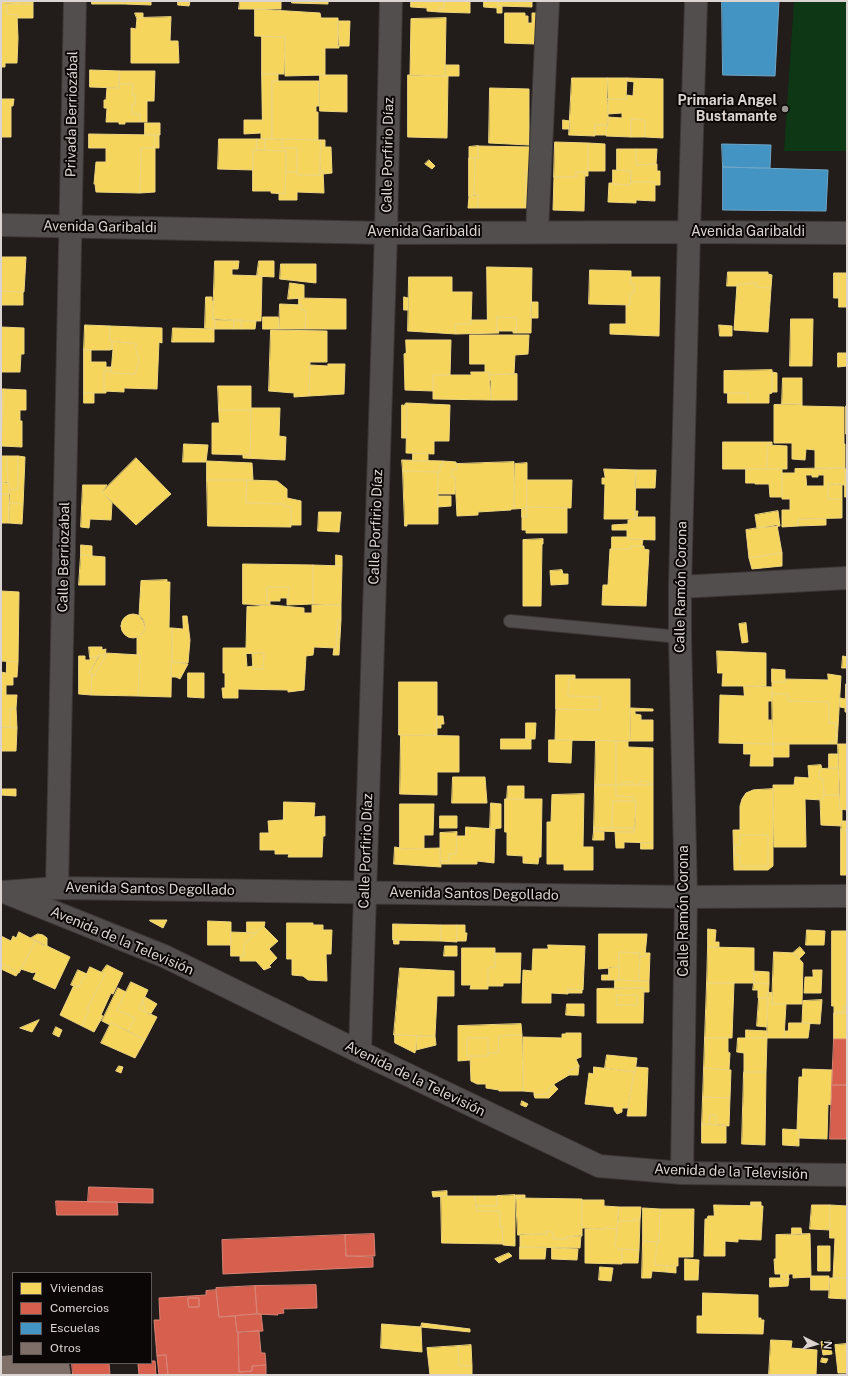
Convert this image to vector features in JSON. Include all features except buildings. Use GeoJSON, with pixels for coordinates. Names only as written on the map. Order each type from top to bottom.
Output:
{"type":"FeatureCollection","features":[{"type":"Feature","properties":{"kind":"street","name":"Privada Berriozábal"},"geometry":{"type":"LineString","coordinates":[[70,226],[75,1]]}},
{"type":"Feature","properties":{"kind":"street","name":"Calle Porfirio Díaz"},"geometry":{"type":"LineString","coordinates":[[360,1052],[392,1]]}},
{"type":"Feature","properties":{"kind":"street"},"geometry":{"type":"LineString","coordinates":[[537,232],[548,1]]}},
{"type":"Feature","properties":{"kind":"street","name":"Calle Ramón Corona"},"geometry":{"type":"LineString","coordinates":[[682,1173],[686,897],[680,587],[696,1]]}},
{"type":"Feature","properties":{"kind":"street","name":"Avenida Garibaldi"},"geometry":{"type":"LineString","coordinates":[[1,225],[386,233],[847,233]]}},
{"type":"Feature","properties":{"kind":"street","name":"Calle Berriozábal"},"geometry":{"type":"LineString","coordinates":[[58,888],[70,226]]}},
{"type":"Feature","properties":{"kind":"street"},"geometry":{"type":"LineString","coordinates":[[680,587],[847,578]]}},
{"type":"Feature","properties":{"kind":"street","name":"Avenida Santos Degollado"},"geometry":{"type":"LineString","coordinates":[[3,892],[58,888],[686,897],[847,896]]}},
{"type":"Feature","properties":{"kind":"street","name":"Avenida de la Televisión"},"geometry":{"type":"LineString","coordinates":[[3,892],[164,956],[360,1052],[599,1166],[682,1173],[847,1175]]}},
{"type":"Feature","properties":{"kind":"lane"},"geometry":{"type":"LineString","coordinates":[[510,621],[680,637]]}},
{"type":"Feature","properties":{"kind":"green space"},"geometry":{"type":"Polygon","coordinates":[[[794,1],[847,1],[847,151],[784,151],[794,1]]]}},
{"type":"Feature","properties":{"kind":"place","name":"Primaria Angel Bustamante"},"geometry":{"type":"Point","coordinates":[785,109]}}]}
